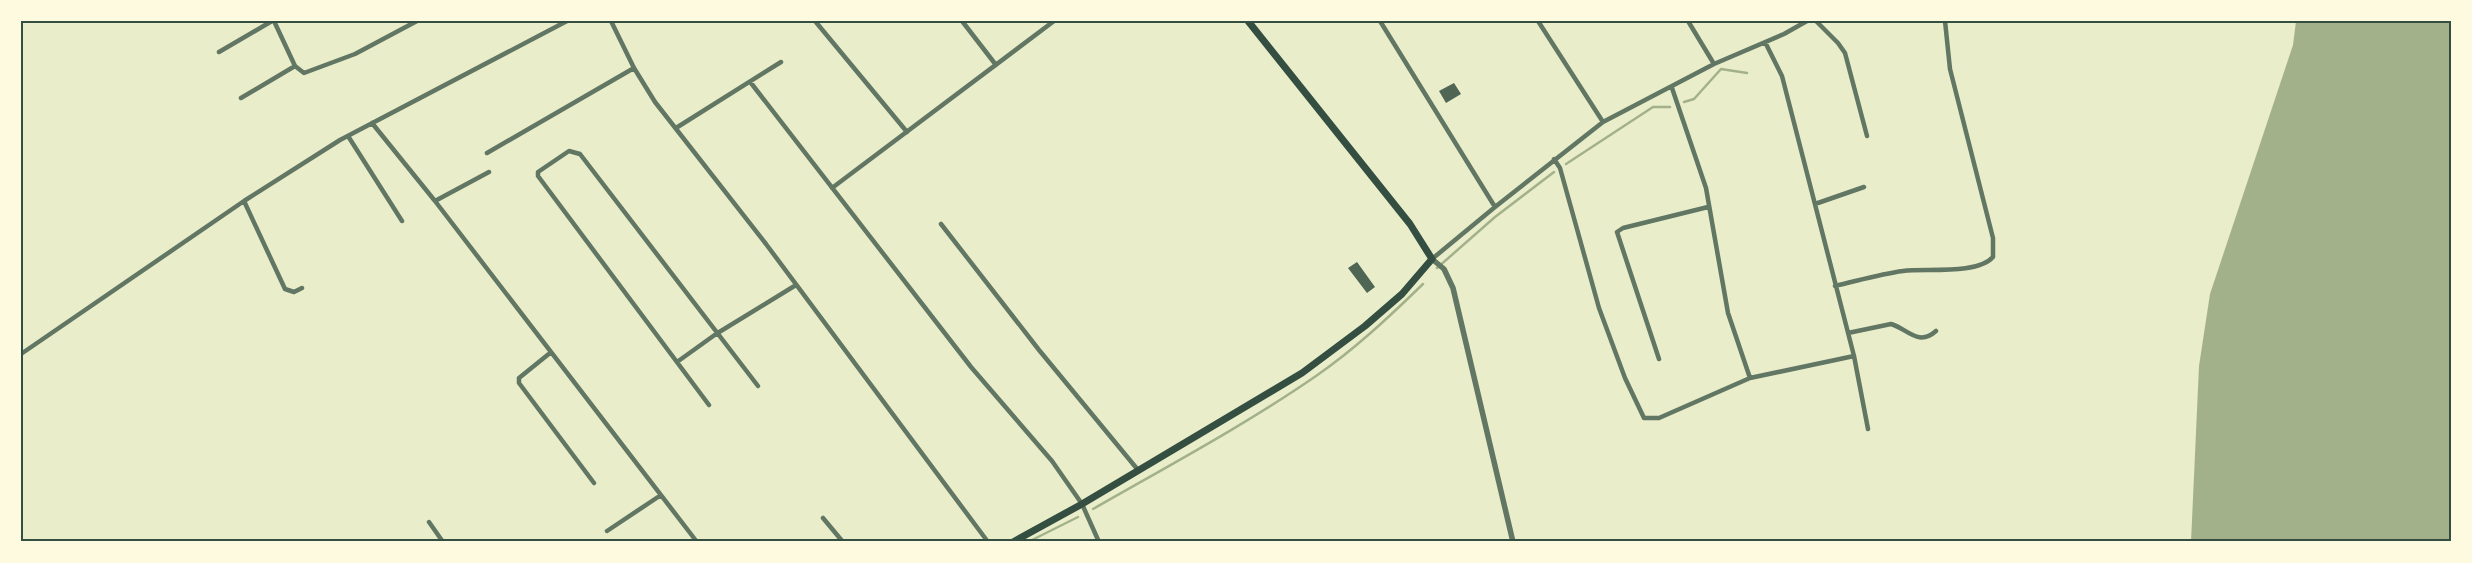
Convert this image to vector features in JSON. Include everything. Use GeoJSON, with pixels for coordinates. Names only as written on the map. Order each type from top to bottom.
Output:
{"type":"FeatureCollection","features":[{"type":"Feature","properties":{"kind":"main road"},"geometry":{"type":"LineString","coordinates":[[1013,542],[1207,432],[1310,368],[1365,326],[1402,294],[1432,259],[1410,224],[1248,21]]}},
{"type":"Feature","properties":{"kind":"street"},"geometry":{"type":"LineString","coordinates":[[219,52],[273,21],[295,66],[303,73],[309,73],[355,54],[417,21]]}},
{"type":"Feature","properties":{"kind":"street"},"geometry":{"type":"LineString","coordinates":[[21,354],[244,201],[348,136],[566,21]]}},
{"type":"Feature","properties":{"kind":"street"},"geometry":{"type":"LineString","coordinates":[[612,21],[634,68],[676,128],[988,542]]}},
{"type":"Feature","properties":{"kind":"street"},"geometry":{"type":"LineString","coordinates":[[815,21],[907,132]]}},
{"type":"Feature","properties":{"kind":"street"},"geometry":{"type":"LineString","coordinates":[[962,21],[996,65]]}},
{"type":"Feature","properties":{"kind":"street"},"geometry":{"type":"LineString","coordinates":[[832,188],[1054,21]]}},
{"type":"Feature","properties":{"kind":"street"},"geometry":{"type":"LineString","coordinates":[[1380,21],[1495,207]]}},
{"type":"Feature","properties":{"kind":"street"},"geometry":{"type":"LineString","coordinates":[[1538,21],[1603,122]]}},
{"type":"Feature","properties":{"kind":"street"},"geometry":{"type":"LineString","coordinates":[[1688,21],[1714,64]]}},
{"type":"Feature","properties":{"kind":"street"},"geometry":{"type":"LineString","coordinates":[[1513,542],[1452,288],[1444,269],[1432,259],[1554,159],[1603,122],[1672,88],[1714,64],[1807,21]]}},
{"type":"Feature","properties":{"kind":"street"},"geometry":{"type":"LineString","coordinates":[[1816,21],[1838,43],[1845,53],[1867,136]]}},
{"type":"Feature","properties":{"kind":"street"},"geometry":{"type":"LineString","coordinates":[[1835,286],[1903,271],[1971,267],[1988,261],[1993,257],[1993,238],[1949,64],[1945,21]]}},
{"type":"Feature","properties":{"kind":"street"},"geometry":{"type":"LineString","coordinates":[[1764,42],[1782,76],[1854,356],[1868,429]]}},
{"type":"Feature","properties":{"kind":"street"},"geometry":{"type":"LineString","coordinates":[[676,128],[782,62]]}},
{"type":"Feature","properties":{"kind":"street"},"geometry":{"type":"LineString","coordinates":[[241,98],[295,66]]}},
{"type":"Feature","properties":{"kind":"street"},"geometry":{"type":"LineString","coordinates":[[487,153],[634,68]]}},
{"type":"Feature","properties":{"kind":"street"},"geometry":{"type":"LineString","coordinates":[[751,83],[971,367],[1046,454],[1082,504],[1099,542]]}},
{"type":"Feature","properties":{"kind":"street"},"geometry":{"type":"LineString","coordinates":[[1672,88],[1706,188],[1728,313],[1750,378]]}},
{"type":"Feature","properties":{"kind":"street"},"geometry":{"type":"LineString","coordinates":[[372,123],[435,201],[697,542]]}},
{"type":"Feature","properties":{"kind":"street"},"geometry":{"type":"LineString","coordinates":[[348,136],[402,221]]}},
{"type":"Feature","properties":{"kind":"street"},"geometry":{"type":"LineString","coordinates":[[709,405],[538,176],[538,172],[558,157],[569,151],[580,154],[716,334],[758,386]]}},
{"type":"Feature","properties":{"kind":"street"},"geometry":{"type":"LineString","coordinates":[[1554,159],[1560,168],[1599,308],[1625,378],[1644,418],[1659,418],[1750,378],[1854,356]]}},
{"type":"Feature","properties":{"kind":"street"},"geometry":{"type":"LineString","coordinates":[[435,201],[489,172]]}},
{"type":"Feature","properties":{"kind":"street"},"geometry":{"type":"LineString","coordinates":[[1815,204],[1864,187]]}},
{"type":"Feature","properties":{"kind":"street"},"geometry":{"type":"LineString","coordinates":[[244,201],[286,289],[294,292],[302,288]]}},
{"type":"Feature","properties":{"kind":"street"},"geometry":{"type":"LineString","coordinates":[[1658,359],[1617,232],[1623,228],[1708,207]]}},
{"type":"Feature","properties":{"kind":"street"},"geometry":{"type":"LineString","coordinates":[[941,224],[1039,350],[1138,470]]}},
{"type":"Feature","properties":{"kind":"street"},"geometry":{"type":"LineString","coordinates":[[677,362],[716,334],[796,285]]}},
{"type":"Feature","properties":{"kind":"street"},"geometry":{"type":"LineString","coordinates":[[1848,333],[1891,324],[1912,336],[1927,337],[1936,331]]}},
{"type":"Feature","properties":{"kind":"street"},"geometry":{"type":"LineString","coordinates":[[550,353],[522,373],[519,383],[594,483]]}},
{"type":"Feature","properties":{"kind":"street"},"geometry":{"type":"LineString","coordinates":[[607,531],[661,495]]}},
{"type":"Feature","properties":{"kind":"street"},"geometry":{"type":"LineString","coordinates":[[824,518],[843,542]]}},
{"type":"Feature","properties":{"kind":"street"},"geometry":{"type":"LineString","coordinates":[[429,522],[443,542]]}},
{"type":"Feature","properties":{"kind":"shaded area"},"geometry":{"type":"Polygon","coordinates":[[[2296,21],[2451,21],[2451,542],[2191,542],[2199,366],[2210,294],[2293,45],[2296,21]]]}},
{"type":"Feature","properties":{"kind":"building"},"geometry":{"type":"Polygon","coordinates":[[[1454,83],[1461,94],[1446,103],[1439,91],[1454,83]]]}},
{"type":"Feature","properties":{"kind":"building"},"geometry":{"type":"Polygon","coordinates":[[[1357,262],[1375,287],[1367,293],[1348,268],[1357,262]]]}},
{"type":"Feature","properties":{"kind":"waterway"},"geometry":{"type":"LineString","coordinates":[[1684,102],[1694,99],[1721,69],[1747,73]]}},
{"type":"Feature","properties":{"kind":"waterway"},"geometry":{"type":"LineString","coordinates":[[1566,164],[1653,107],[1670,107]]}},
{"type":"Feature","properties":{"kind":"waterway"},"geometry":{"type":"LineString","coordinates":[[1437,268],[1495,217],[1554,172]]}},
{"type":"Feature","properties":{"kind":"waterway"},"geometry":{"type":"LineString","coordinates":[[1093,509],[1234,428],[1316,376],[1358,344],[1423,284]]}},
{"type":"Feature","properties":{"kind":"waterway"},"geometry":{"type":"LineString","coordinates":[[1028,542],[1078,517]]}}]}
